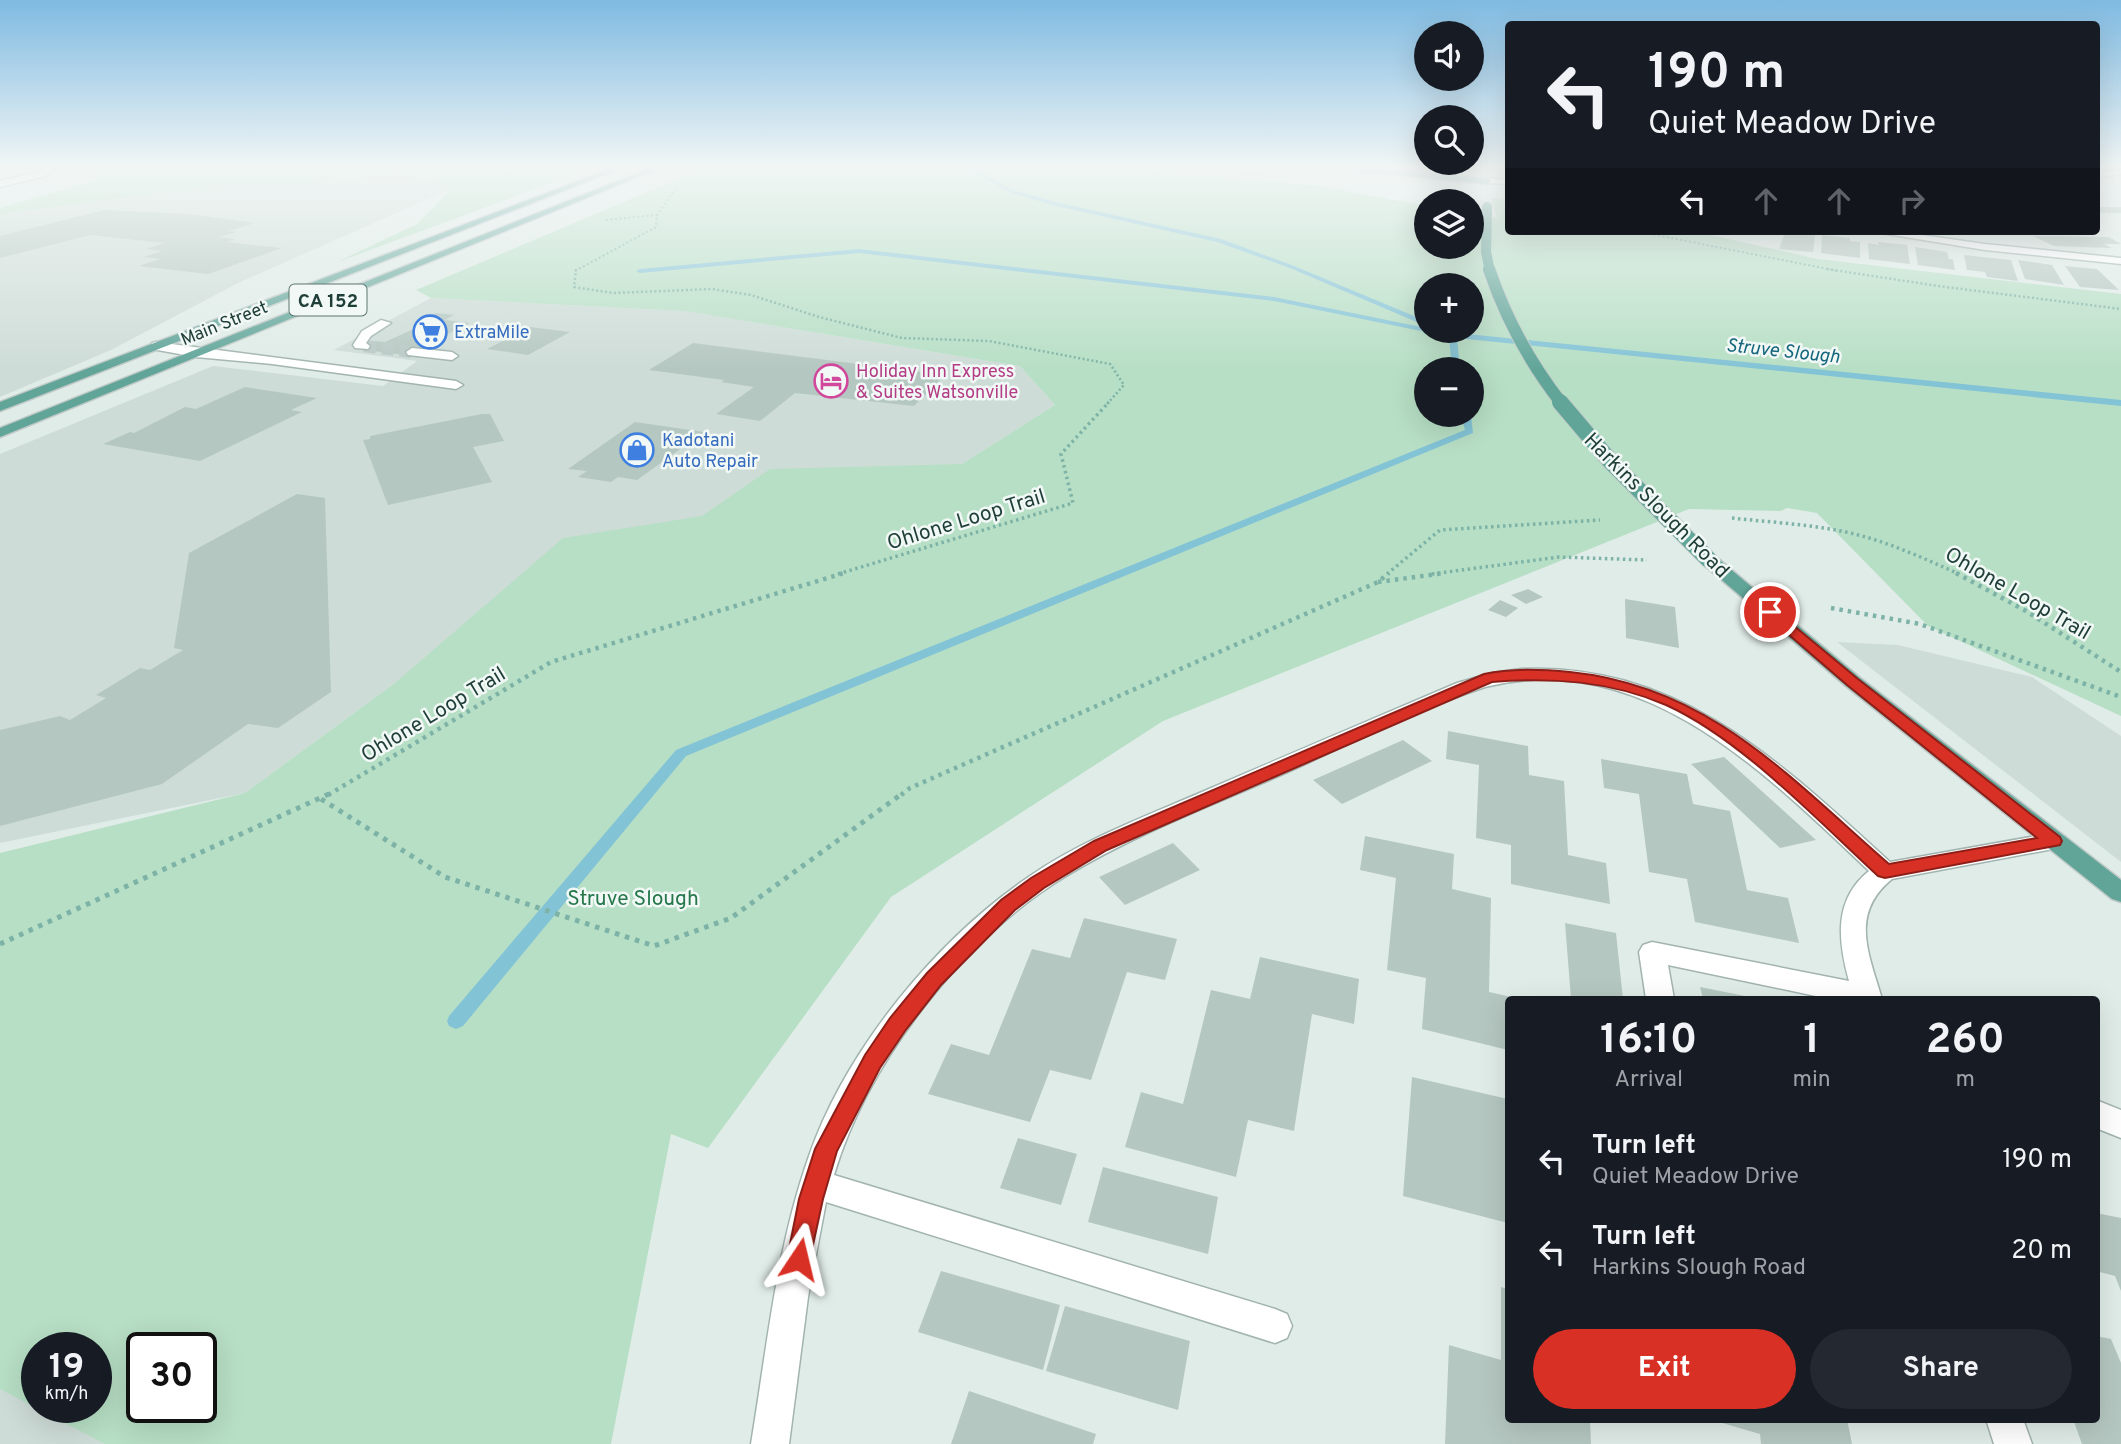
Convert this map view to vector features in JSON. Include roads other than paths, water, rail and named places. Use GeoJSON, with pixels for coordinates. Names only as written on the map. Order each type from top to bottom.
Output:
{"type":"FeatureCollection","features":[{"type":"Feature","properties":{"kind":"main road","name":"Main Street"},"geometry":{"type":"LineString","coordinates":[[0,407],[441,235]]}},
{"type":"Feature","properties":{"kind":"main road","name":"Main Street"},"geometry":{"type":"LineString","coordinates":[[0,433],[488,235]]}},
{"type":"Feature","properties":{"kind":"main road","name":"Harkins Slough Road"},"geometry":{"type":"LineString","coordinates":[[1487,235],[1487,263],[1501,304],[1538,373],[1589,438],[1709,560],[1853,682],[2121,893]]}},
{"type":"Feature","properties":{"kind":"street"},"geometry":{"type":"LineString","coordinates":[[1904,235],[2121,261]]}},
{"type":"Feature","properties":{"kind":"street"},"geometry":{"type":"LineString","coordinates":[[1980,235],[1985,247]]}},
{"type":"Feature","properties":{"kind":"street"},"geometry":{"type":"LineString","coordinates":[[364,346],[359,345],[366,334],[385,323]]}},
{"type":"Feature","properties":{"kind":"street"},"geometry":{"type":"LineString","coordinates":[[156,346],[196,354],[272,360],[456,385]]}},
{"type":"Feature","properties":{"kind":"street"},"geometry":{"type":"LineString","coordinates":[[412,352],[452,356]]}},
{"type":"Feature","properties":{"kind":"street"},"geometry":{"type":"LineString","coordinates":[[770,1444],[799,1259],[815,1184],[826,1149],[847,1107],[897,1024],[962,948],[1008,905],[1037,883],[1101,846],[1490,678],[1539,674],[1594,679],[1672,702],[1744,745],[1885,872]]}},
{"type":"Feature","properties":{"kind":"street"},"geometry":{"type":"LineString","coordinates":[[1867,996],[1852,930],[1853,912],[1869,881],[1885,872],[2053,841]]}},
{"type":"Feature","properties":{"kind":"street"},"geometry":{"type":"LineString","coordinates":[[1659,996],[1652,952],[1862,996]]}},
{"type":"Feature","properties":{"kind":"street"},"geometry":{"type":"LineString","coordinates":[[2100,1115],[2121,1125]]}},
{"type":"Feature","properties":{"kind":"street"},"geometry":{"type":"LineString","coordinates":[[815,1184],[1275,1326]]}},
{"type":"Feature","properties":{"kind":"street"},"geometry":{"type":"LineString","coordinates":[[2005,1423],[2012,1444]]}},
{"type":"Feature","properties":{"kind":"waterway","name":"Struve Slough"},"geometry":{"type":"LineString","coordinates":[[1198,235],[1219,240],[1292,267],[1414,319]]}},
{"type":"Feature","properties":{"kind":"waterway"},"geometry":{"type":"LineString","coordinates":[[640,271],[859,251],[1274,299],[1414,328]]}},
{"type":"Feature","properties":{"kind":"waterway","name":"Struve Slough"},"geometry":{"type":"LineString","coordinates":[[1484,338],[2121,403]]}},
{"type":"Feature","properties":{"kind":"waterway"},"geometry":{"type":"LineString","coordinates":[[1454,343],[1455,357]]}},
{"type":"Feature","properties":{"kind":"waterway"},"geometry":{"type":"LineString","coordinates":[[456,1021],[681,753],[1470,431],[1469,427]]}},
{"type":"Feature","properties":{"kind":"tunnel"},"geometry":{"type":"LineString","coordinates":[[364,346],[412,352]]}},
{"type":"Feature","properties":{"kind":"place","name":"ExtraMile"},"geometry":{"type":"Point","coordinates":[430,332]}},
{"type":"Feature","properties":{"kind":"place","name":"Holiday Inn Express & Suites Watsonville"},"geometry":{"type":"Point","coordinates":[831,381]}},
{"type":"Feature","properties":{"kind":"place","name":"Kadotani Auto Repair"},"geometry":{"type":"Point","coordinates":[637,450]}}]}
